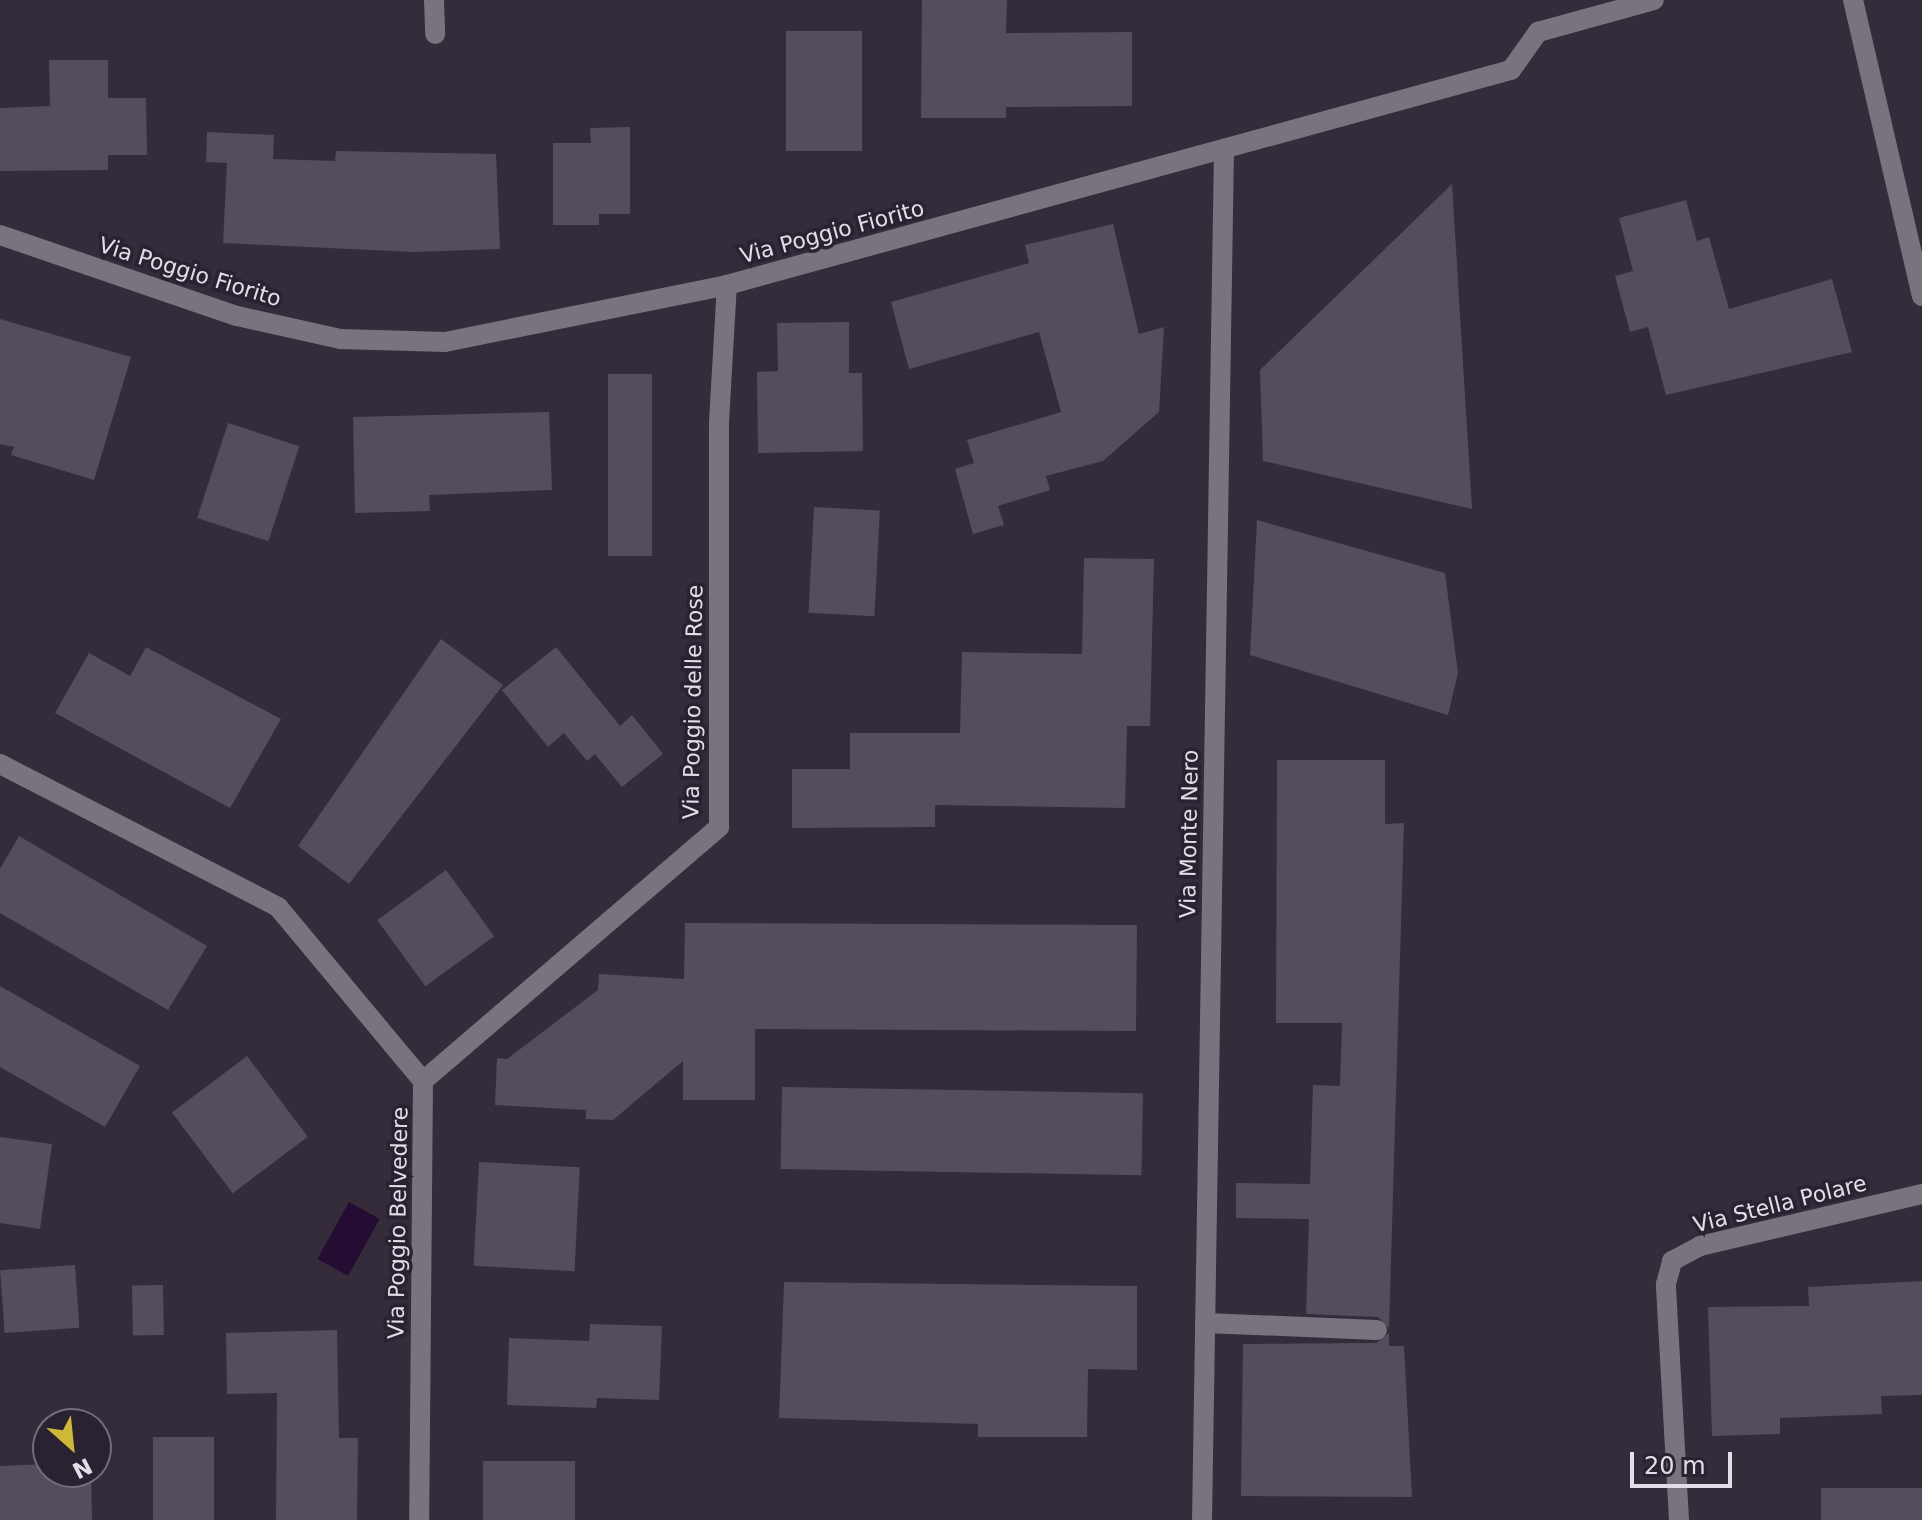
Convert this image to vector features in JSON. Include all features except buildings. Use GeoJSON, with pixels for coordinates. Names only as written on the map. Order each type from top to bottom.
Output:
{"type":"FeatureCollection","features":[{"type":"Feature","properties":{"kind":"street"},"geometry":{"type":"LineString","coordinates":[[434,0],[435,34]]}},
{"type":"Feature","properties":{"kind":"street","name":"Via Poggio Fiorito"},"geometry":{"type":"LineString","coordinates":[[0,235],[237,316],[394,345],[445,342],[727,285],[1511,70],[1538,32],[1654,0]]}},
{"type":"Feature","properties":{"kind":"street"},"geometry":{"type":"LineString","coordinates":[[1853,0],[1922,296]]}},
{"type":"Feature","properties":{"kind":"street","name":"Via Monte Nero"},"geometry":{"type":"LineString","coordinates":[[1202,1520],[1224,150]]}},
{"type":"Feature","properties":{"kind":"street","name":"Via Poggio delle Rose"},"geometry":{"type":"LineString","coordinates":[[423,1081],[719,827],[719,422],[727,285]]}},
{"type":"Feature","properties":{"kind":"street","name":"Via Poggio Belvedere"},"geometry":{"type":"LineString","coordinates":[[1,768],[278,907],[423,1081],[419,1520]]}},
{"type":"Feature","properties":{"kind":"street","name":"Via Stella Polare"},"geometry":{"type":"LineString","coordinates":[[1679,1520],[1666,1284],[1672,1261],[1700,1246],[1922,1194]]}},
{"type":"Feature","properties":{"kind":"street"},"geometry":{"type":"LineString","coordinates":[[1205,1323],[1377,1330]]}},
{"type":"Feature","properties":{"kind":"shaded area"},"geometry":{"type":"Polygon","coordinates":[[[349,1202],[380,1219],[348,1276],[317,1259],[349,1202]]]}}]}
